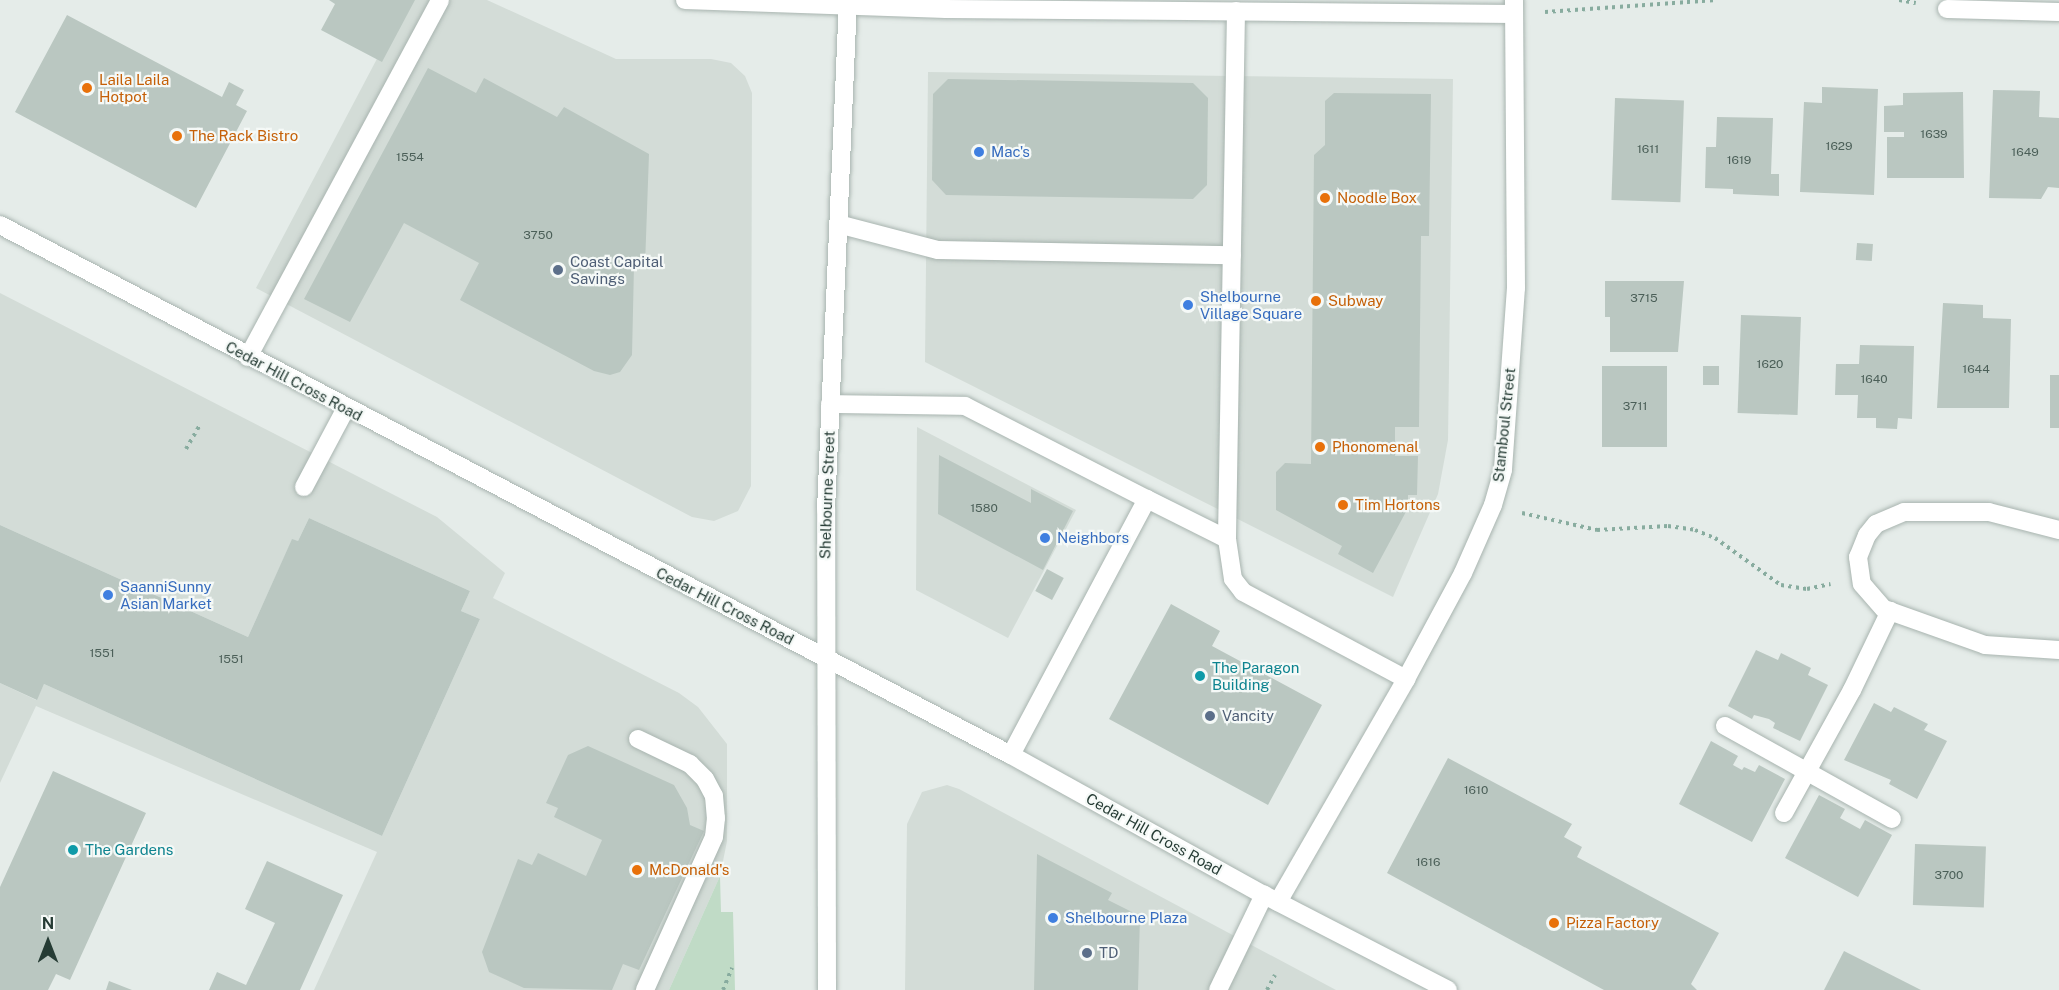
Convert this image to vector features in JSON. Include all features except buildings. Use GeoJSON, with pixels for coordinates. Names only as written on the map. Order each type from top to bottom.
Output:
{"type":"FeatureCollection","features":[{"type":"Feature","properties":{"kind":"main road"},"geometry":{"type":"LineString","coordinates":[[248,357],[440,0]]}},
{"type":"Feature","properties":{"kind":"main road"},"geometry":{"type":"LineString","coordinates":[[685,0],[1236,11],[1514,7]]}},
{"type":"Feature","properties":{"kind":"main road","name":"Shelbourne Street"},"geometry":{"type":"LineString","coordinates":[[827,990],[824,658],[830,404],[848,3]]}},
{"type":"Feature","properties":{"kind":"main road","name":"Stamboul Street"},"geometry":{"type":"LineString","coordinates":[[1218,990],[1271,898],[1406,679],[1463,573],[1493,506],[1503,469],[1515,288],[1514,7]]}},
{"type":"Feature","properties":{"kind":"main road"},"geometry":{"type":"LineString","coordinates":[[1947,9],[2059,12]]}},
{"type":"Feature","properties":{"kind":"main road"},"geometry":{"type":"LineString","coordinates":[[1236,11],[1227,539],[1233,579],[1243,592],[1406,679]]}},
{"type":"Feature","properties":{"kind":"main road"},"geometry":{"type":"LineString","coordinates":[[838,224],[938,250],[1232,255]]}},
{"type":"Feature","properties":{"kind":"main road","name":"Cedar Hill Cross Road"},"geometry":{"type":"LineString","coordinates":[[0,225],[248,357],[1011,754],[1271,898],[1448,990]]}},
{"type":"Feature","properties":{"kind":"main road"},"geometry":{"type":"LineString","coordinates":[[830,404],[965,406],[1227,539]]}},
{"type":"Feature","properties":{"kind":"main road"},"geometry":{"type":"LineString","coordinates":[[304,488],[346,408]]}},
{"type":"Feature","properties":{"kind":"main road"},"geometry":{"type":"LineString","coordinates":[[1011,754],[1147,499]]}},
{"type":"Feature","properties":{"kind":"main road"},"geometry":{"type":"LineString","coordinates":[[2059,530],[1989,512],[1904,512],[1876,524],[1867,535],[1858,557],[1860,577],[1871,598],[1890,611],[1985,645],[2059,650]]}},
{"type":"Feature","properties":{"kind":"main road"},"geometry":{"type":"LineString","coordinates":[[1784,813],[1852,690],[1890,611]]}},
{"type":"Feature","properties":{"kind":"main road"},"geometry":{"type":"LineString","coordinates":[[1725,726],[1892,819]]}},
{"type":"Feature","properties":{"kind":"main road"},"geometry":{"type":"LineString","coordinates":[[638,739],[690,764],[705,779],[714,796],[716,818],[714,837],[645,990]]}},
{"type":"Feature","properties":{"kind":"path"},"geometry":{"type":"LineString","coordinates":[[1514,7],[1717,0]]}},
{"type":"Feature","properties":{"kind":"path"},"geometry":{"type":"LineString","coordinates":[[186,449],[200,424]]}},
{"type":"Feature","properties":{"kind":"path"},"geometry":{"type":"LineString","coordinates":[[1493,506],[1597,530],[1668,526],[1695,530],[1715,538],[1772,580],[1792,588],[1807,589],[1860,577]]}},
{"type":"Feature","properties":{"kind":"path"},"geometry":{"type":"LineString","coordinates":[[723,990],[732,968]]}},
{"type":"Feature","properties":{"kind":"path"},"geometry":{"type":"LineString","coordinates":[[1267,990],[1275,975]]}},
{"type":"Feature","properties":{"kind":"shaded area"},"geometry":{"type":"Polygon","coordinates":[[[408,0],[487,0],[616,59],[711,59],[731,63],[745,76],[752,93],[751,486],[738,511],[714,521],[692,517],[256,288],[408,0]]]}},
{"type":"Feature","properties":{"kind":"shaded area","name":"Shelbourne Village Square"},"geometry":{"type":"Polygon","coordinates":[[[928,72],[1453,79],[1448,440],[1438,494],[1393,597],[925,362],[928,72]]]}},
{"type":"Feature","properties":{"kind":"shaded area"},"geometry":{"type":"Polygon","coordinates":[[[0,293],[437,517],[505,573],[493,598],[679,693],[698,707],[727,744],[727,841],[720,876],[669,990],[314,990],[377,852],[36,706],[0,783],[0,683],[36,700],[44,684],[382,836],[480,619],[461,611],[470,591],[309,518],[298,541],[292,540],[248,637],[0,525],[0,293]]]}},
{"type":"Feature","properties":{"kind":"shaded area"},"geometry":{"type":"Polygon","coordinates":[[[917,427],[1076,510],[1008,638],[916,590],[917,427]]]}},
{"type":"Feature","properties":{"kind":"shaded area","name":"Shelbourne Plaza"},"geometry":{"type":"Polygon","coordinates":[[[947,785],[959,789],[1336,990],[905,990],[907,824],[922,792],[947,785]]]}},
{"type":"Feature","properties":{"kind":"green space"},"geometry":{"type":"Polygon","coordinates":[[[720,876],[721,912],[733,912],[735,990],[669,990],[720,876]]]}},
{"type":"Feature","properties":{"kind":"place","name":"Laila Laila Hotpot"},"geometry":{"type":"Point","coordinates":[87,88]}},
{"type":"Feature","properties":{"kind":"place","name":"The Rack Bistro"},"geometry":{"type":"Point","coordinates":[177,136]}},
{"type":"Feature","properties":{"kind":"place","name":"Mac's"},"geometry":{"type":"Point","coordinates":[979,152]}},
{"type":"Feature","properties":{"kind":"place","name":"Noodle Box"},"geometry":{"type":"Point","coordinates":[1325,198]}},
{"type":"Feature","properties":{"kind":"place","name":"Coast Capital Savings"},"geometry":{"type":"Point","coordinates":[558,270]}},
{"type":"Feature","properties":{"kind":"place","name":"Subway"},"geometry":{"type":"Point","coordinates":[1316,301]}},
{"type":"Feature","properties":{"kind":"place","name":"Shelbourne Village Square"},"geometry":{"type":"Point","coordinates":[1188,305]}},
{"type":"Feature","properties":{"kind":"place","name":"Phonomenal"},"geometry":{"type":"Point","coordinates":[1320,447]}},
{"type":"Feature","properties":{"kind":"place","name":"Tim Hortons"},"geometry":{"type":"Point","coordinates":[1343,505]}},
{"type":"Feature","properties":{"kind":"place","name":"Neighbors"},"geometry":{"type":"Point","coordinates":[1045,538]}},
{"type":"Feature","properties":{"kind":"place","name":"SaanniSunny Asian Market"},"geometry":{"type":"Point","coordinates":[108,595]}},
{"type":"Feature","properties":{"kind":"place","name":"The Paragon Building"},"geometry":{"type":"Point","coordinates":[1200,676]}},
{"type":"Feature","properties":{"kind":"place","name":"Vancity"},"geometry":{"type":"Point","coordinates":[1210,716]}},
{"type":"Feature","properties":{"kind":"place","name":"The Gardens"},"geometry":{"type":"Point","coordinates":[73,850]}},
{"type":"Feature","properties":{"kind":"place","name":"McDonald's"},"geometry":{"type":"Point","coordinates":[637,870]}},
{"type":"Feature","properties":{"kind":"place","name":"Shelbourne Plaza"},"geometry":{"type":"Point","coordinates":[1053,918]}},
{"type":"Feature","properties":{"kind":"place","name":"Pizza Factory"},"geometry":{"type":"Point","coordinates":[1554,923]}},
{"type":"Feature","properties":{"kind":"place","name":"TD"},"geometry":{"type":"Point","coordinates":[1087,953]}}]}
